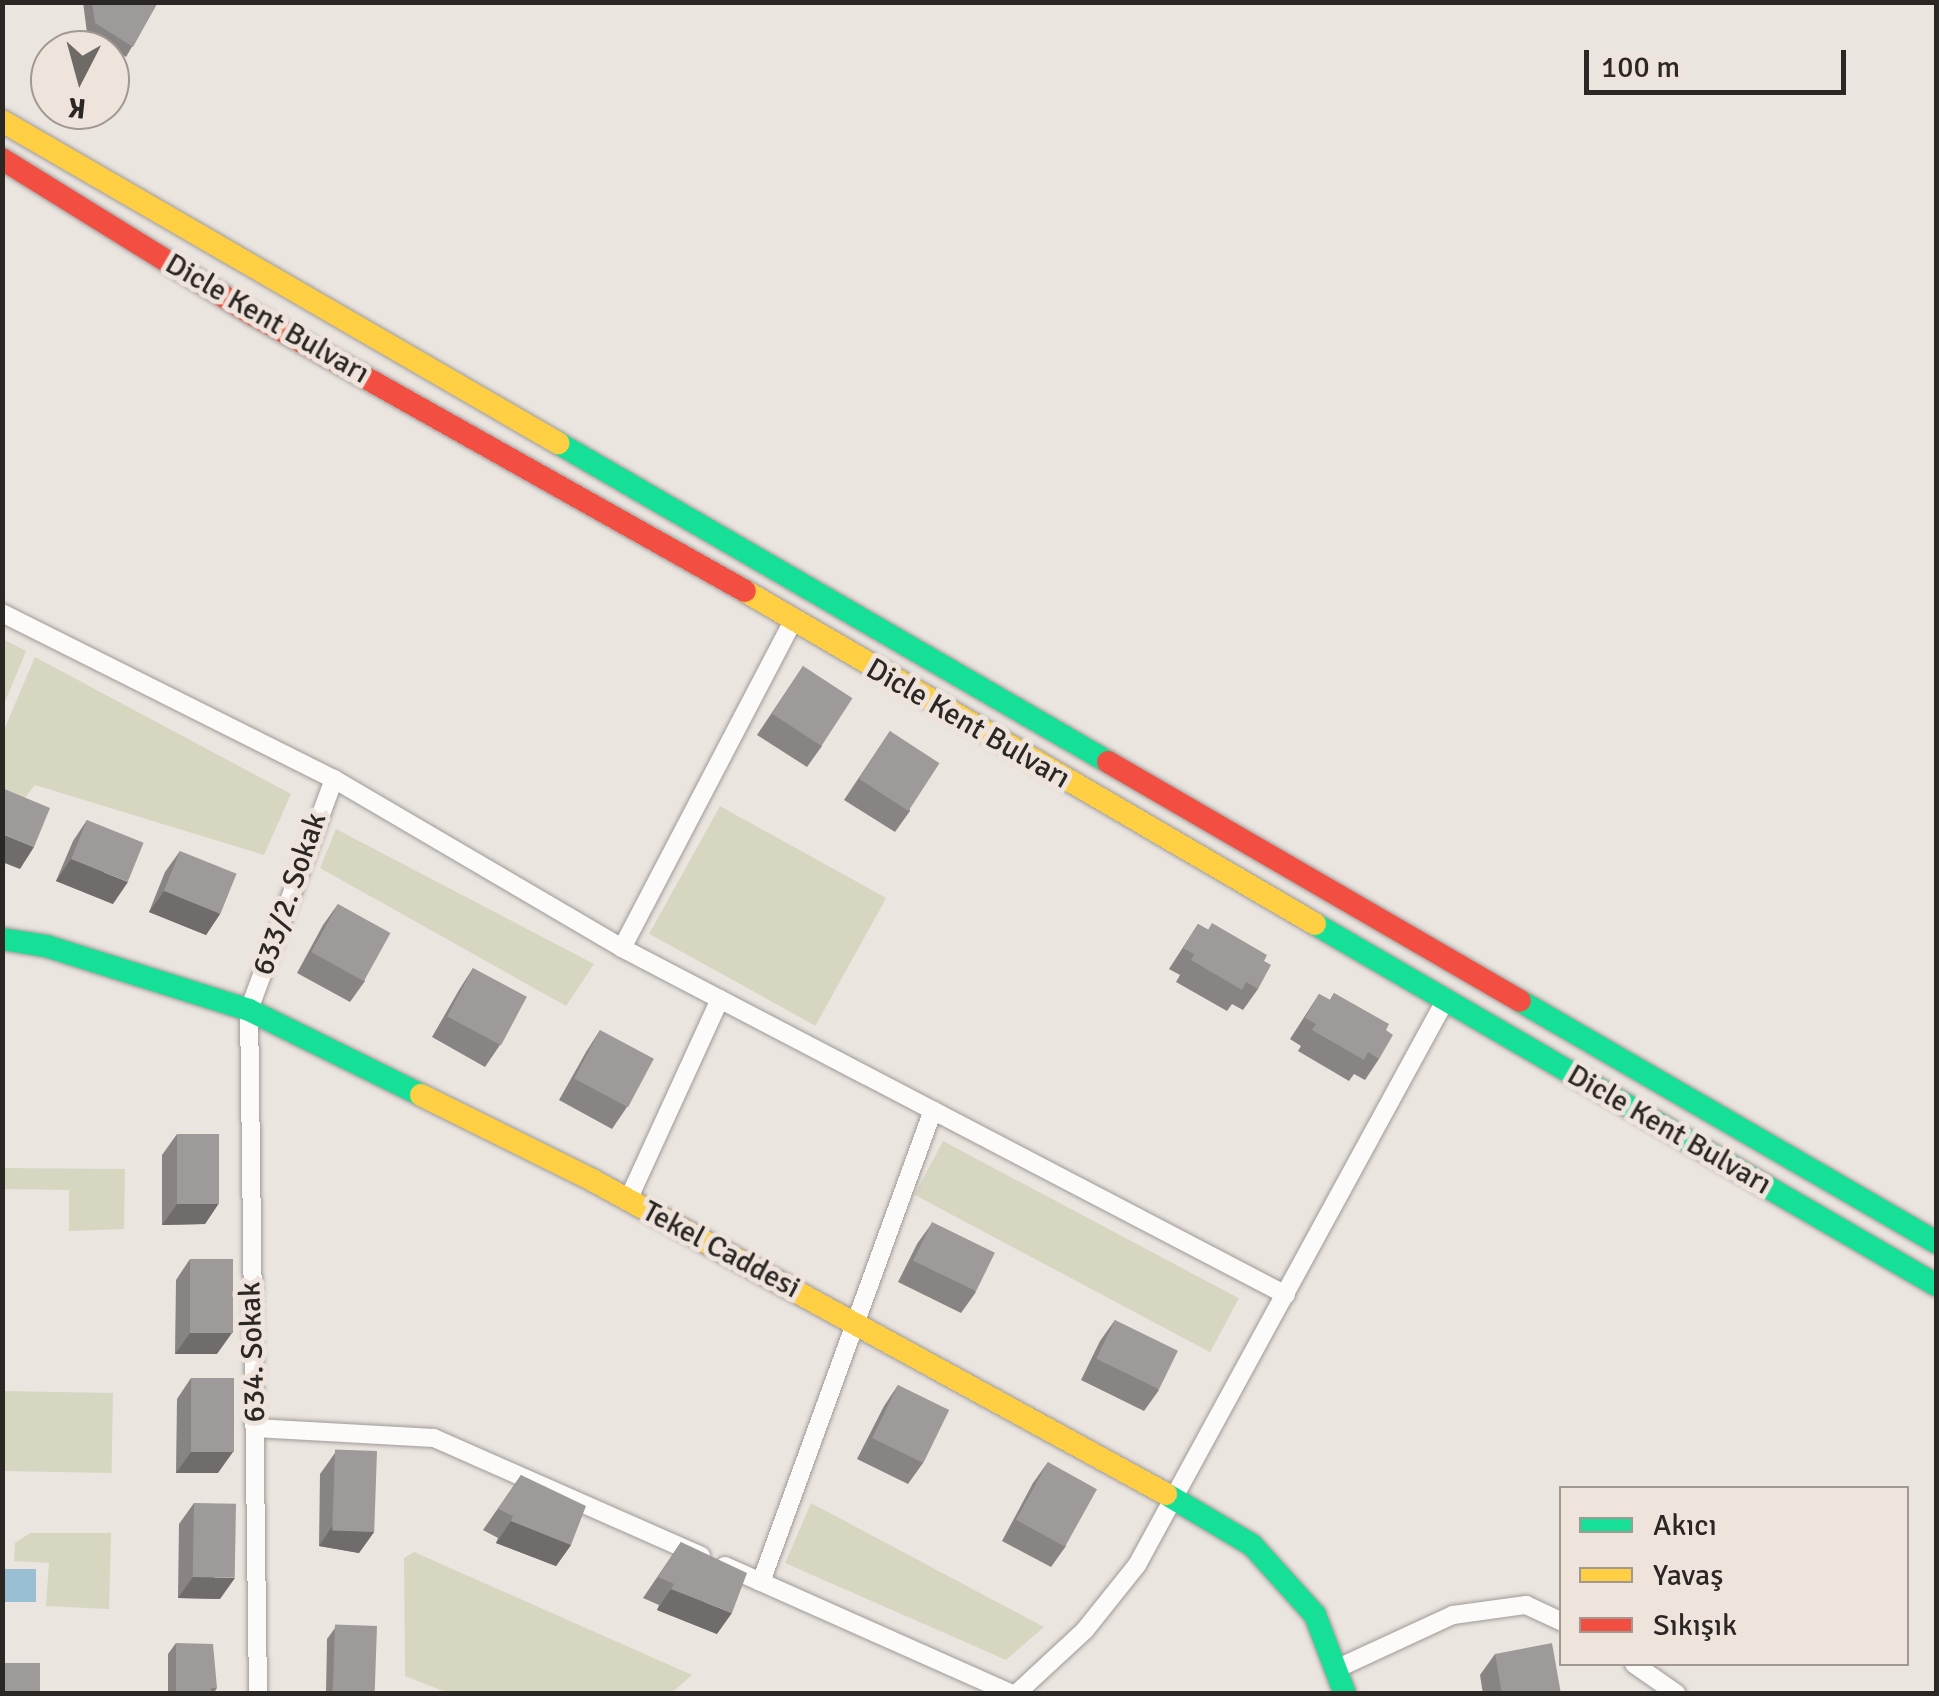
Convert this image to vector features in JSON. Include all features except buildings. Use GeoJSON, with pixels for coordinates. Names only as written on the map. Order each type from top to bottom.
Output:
{"type":"FeatureCollection","features":[{"type":"Feature","properties":{"kind":"main road","name":"Dicle Kent Bulvarı"},"geometry":{"type":"LineString","coordinates":[[2,121],[1936,1242]]}},
{"type":"Feature","properties":{"kind":"main road","name":"Dicle Kent Bulvarı"},"geometry":{"type":"LineString","coordinates":[[2,159],[254,315],[793,621],[1936,1285]]}},
{"type":"Feature","properties":{"kind":"main road","name":"Tekel Caddesi"},"geometry":{"type":"LineString","coordinates":[[2,938],[46,946],[249,1010],[628,1200],[1171,1497],[1252,1545],[1315,1614],[1345,1694]]}},
{"type":"Feature","properties":{"kind":"street"},"geometry":{"type":"LineString","coordinates":[[2,612],[334,779],[622,948],[1286,1295]]}},
{"type":"Feature","properties":{"kind":"street"},"geometry":{"type":"LineString","coordinates":[[622,948],[793,621]]}},
{"type":"Feature","properties":{"kind":"street","name":"633/2. Sokak"},"geometry":{"type":"LineString","coordinates":[[249,1010],[334,779]]}},
{"type":"Feature","properties":{"kind":"street"},"geometry":{"type":"LineString","coordinates":[[628,1200],[720,999]]}},
{"type":"Feature","properties":{"kind":"street"},"geometry":{"type":"LineString","coordinates":[[255,1428],[434,1438],[1014,1694],[1085,1630],[1116,1591],[1286,1295],[1446,999]]}},
{"type":"Feature","properties":{"kind":"street","name":"634. Sokak"},"geometry":{"type":"LineString","coordinates":[[249,1010],[258,1694]]}},
{"type":"Feature","properties":{"kind":"street"},"geometry":{"type":"LineString","coordinates":[[761,1582],[933,1110]]}},
{"type":"Feature","properties":{"kind":"street"},"geometry":{"type":"LineString","coordinates":[[1336,1669],[1454,1616],[1526,1604],[1559,1620]]}},
{"type":"Feature","properties":{"kind":"street"},"geometry":{"type":"LineString","coordinates":[[1637,1666],[1677,1694]]}},
{"type":"Feature","properties":{"kind":"green space"},"geometry":{"type":"Polygon","coordinates":[[[3,639],[26,651],[3,707],[3,639]]]}},
{"type":"Feature","properties":{"kind":"green space"},"geometry":{"type":"Polygon","coordinates":[[[35,657],[291,794],[264,855],[35,785],[20,804],[3,796],[3,732],[35,657]]]}},
{"type":"Feature","properties":{"kind":"green space"},"geometry":{"type":"Polygon","coordinates":[[[720,806],[886,898],[815,1026],[649,934],[720,806]]]}},
{"type":"Feature","properties":{"kind":"green space"},"geometry":{"type":"Polygon","coordinates":[[[336,829],[594,964],[566,1006],[320,868],[336,829]]]}},
{"type":"Feature","properties":{"kind":"green space"},"geometry":{"type":"Polygon","coordinates":[[[943,1141],[1239,1298],[1210,1352],[914,1195],[943,1141]]]}},
{"type":"Feature","properties":{"kind":"green space"},"geometry":{"type":"Polygon","coordinates":[[[3,1168],[125,1169],[124,1229],[69,1231],[69,1190],[3,1189],[3,1168]]]}},
{"type":"Feature","properties":{"kind":"green space"},"geometry":{"type":"Polygon","coordinates":[[[3,1391],[113,1393],[112,1473],[2,1471],[3,1391]]]}},
{"type":"Feature","properties":{"kind":"green space"},"geometry":{"type":"Polygon","coordinates":[[[811,1503],[1044,1627],[1006,1660],[785,1563],[811,1503]]]}},
{"type":"Feature","properties":{"kind":"green space"},"geometry":{"type":"Polygon","coordinates":[[[30,1533],[111,1533],[109,1609],[46,1606],[49,1563],[14,1561],[15,1543],[30,1533]]]}},
{"type":"Feature","properties":{"kind":"green space"},"geometry":{"type":"Polygon","coordinates":[[[414,1552],[692,1675],[670,1694],[448,1693],[405,1676],[404,1558],[414,1552]]]}},
{"type":"Feature","properties":{"kind":"water"},"geometry":{"type":"Polygon","coordinates":[[[3,1569],[36,1569],[36,1602],[3,1602],[3,1569]]]}},
{"type":"Feature","properties":{"kind":"traffic: fast"},"geometry":{"type":"LineString","coordinates":[[558,443],[1108,762]]}},
{"type":"Feature","properties":{"kind":"traffic: fast"},"geometry":{"type":"LineString","coordinates":[[1315,924],[1936,1285]]}},
{"type":"Feature","properties":{"kind":"traffic: fast"},"geometry":{"type":"LineString","coordinates":[[2,939],[46,946],[249,1010],[421,1095]]}},
{"type":"Feature","properties":{"kind":"traffic: fast"},"geometry":{"type":"LineString","coordinates":[[1520,1001],[1936,1242]]}},
{"type":"Feature","properties":{"kind":"traffic: fast"},"geometry":{"type":"LineString","coordinates":[[1166,1494],[1252,1545],[1315,1615],[1345,1694]]}},
{"type":"Feature","properties":{"kind":"traffic: slow"},"geometry":{"type":"LineString","coordinates":[[2,121],[558,443]]}},
{"type":"Feature","properties":{"kind":"traffic: slow"},"geometry":{"type":"LineString","coordinates":[[745,591],[1315,924]]}},
{"type":"Feature","properties":{"kind":"traffic: slow"},"geometry":{"type":"LineString","coordinates":[[421,1095],[594,1181],[1166,1494]]}},
{"type":"Feature","properties":{"kind":"traffic: jam"},"geometry":{"type":"LineString","coordinates":[[2,159],[254,315],[745,591]]}},
{"type":"Feature","properties":{"kind":"traffic: jam"},"geometry":{"type":"LineString","coordinates":[[1108,762],[1520,1001]]}}]}
